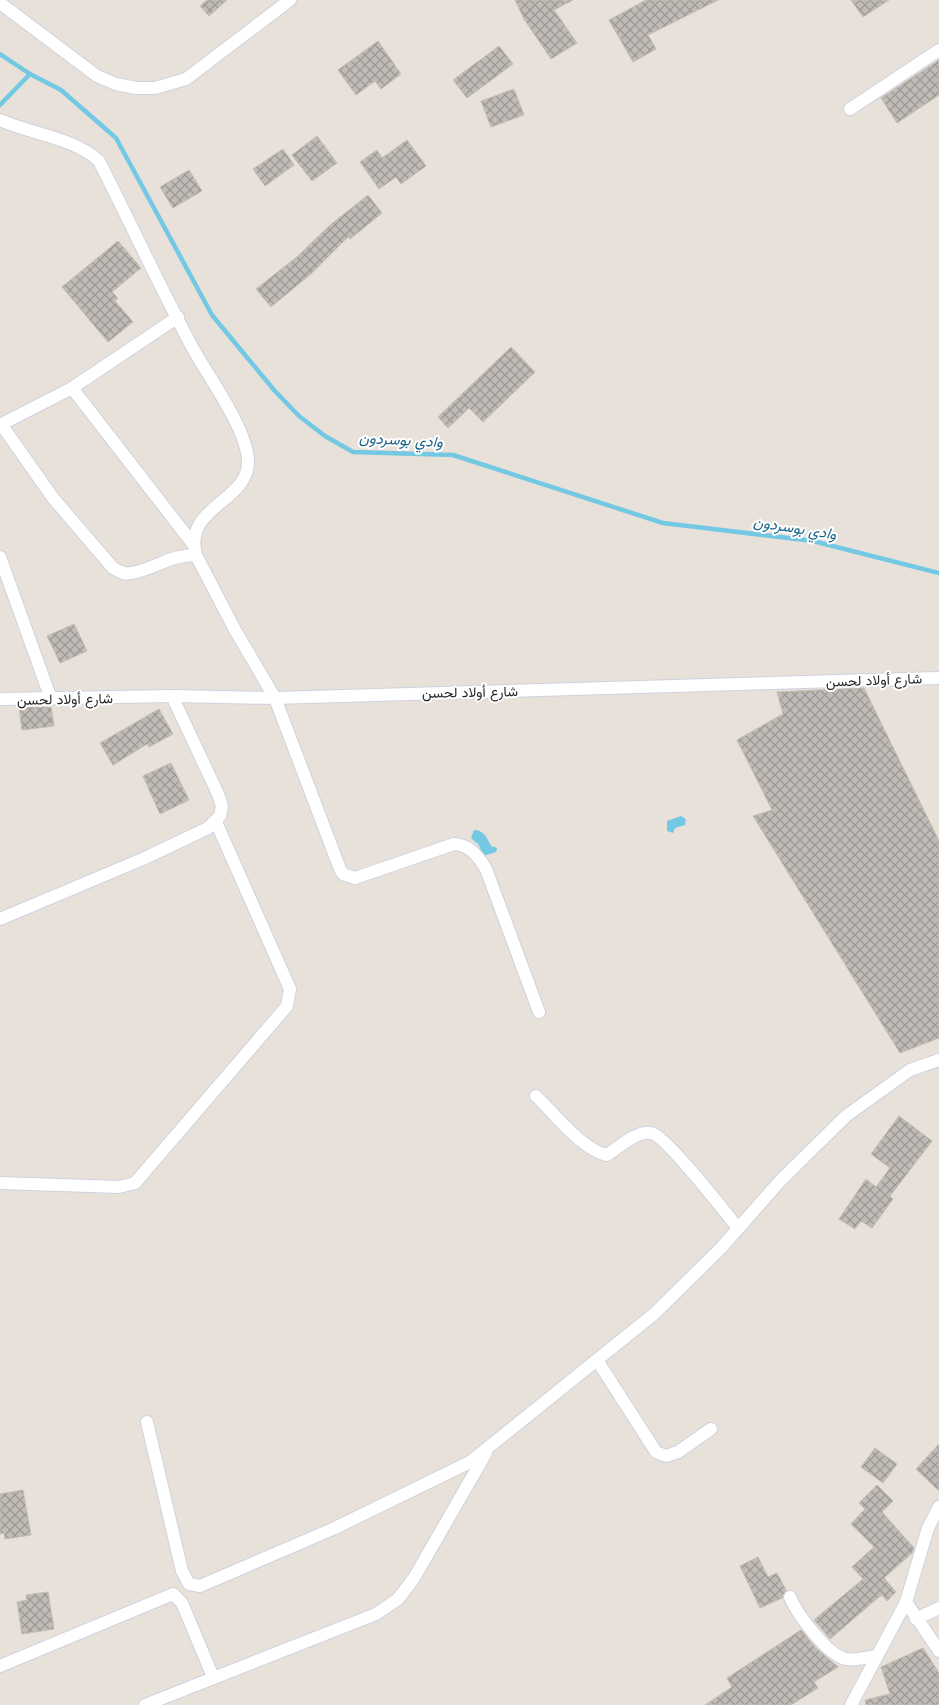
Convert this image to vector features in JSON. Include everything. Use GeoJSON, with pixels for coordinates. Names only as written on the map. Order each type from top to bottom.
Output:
{"type":"FeatureCollection","features":[{"type":"Feature","properties":{"kind":"street"},"geometry":{"type":"LineString","coordinates":[[0,3],[97,76],[130,87],[155,88],[186,79],[290,0]]}},
{"type":"Feature","properties":{"kind":"street"},"geometry":{"type":"LineString","coordinates":[[850,109],[939,50]]}},
{"type":"Feature","properties":{"kind":"street"},"geometry":{"type":"LineString","coordinates":[[1,120],[76,146],[90,152],[99,161],[190,344],[234,418],[248,462],[244,477],[233,491],[204,517],[198,526],[195,549]]}},
{"type":"Feature","properties":{"kind":"street"},"geometry":{"type":"LineString","coordinates":[[178,317],[72,388],[0,425],[53,498],[113,568],[122,573],[131,573],[195,549]]}},
{"type":"Feature","properties":{"kind":"street"},"geometry":{"type":"LineString","coordinates":[[72,388],[195,549],[235,630],[275,698],[344,874],[354,878],[362,877],[454,844],[461,844],[470,849],[486,868],[539,1012]]}},
{"type":"Feature","properties":{"kind":"street"},"geometry":{"type":"LineString","coordinates":[[0,557],[51,699]]}},
{"type":"Feature","properties":{"kind":"street","name":"شارع أولاد لحسن"},"geometry":{"type":"LineString","coordinates":[[0,700],[172,696],[275,698],[939,678]]}},
{"type":"Feature","properties":{"kind":"street"},"geometry":{"type":"LineString","coordinates":[[0,919],[146,858],[191,837],[216,822],[222,806],[218,794],[172,696]]}},
{"type":"Feature","properties":{"kind":"street"},"geometry":{"type":"LineString","coordinates":[[0,1182],[119,1187],[135,1183],[287,1006],[290,989],[216,822]]}},
{"type":"Feature","properties":{"kind":"street"},"geometry":{"type":"LineString","coordinates":[[147,1422],[182,1571],[185,1580],[196,1587],[385,1505],[454,1472],[490,1446],[654,1314],[738,1228],[780,1181],[846,1116],[910,1070],[939,1060]]}},
{"type":"Feature","properties":{"kind":"street"},"geometry":{"type":"LineString","coordinates":[[536,1096],[587,1146],[598,1154],[607,1155],[634,1137],[644,1133],[653,1133],[668,1145],[738,1228]]}},
{"type":"Feature","properties":{"kind":"street"},"geometry":{"type":"LineString","coordinates":[[597,1360],[656,1452],[666,1456],[678,1452],[711,1429]]}},
{"type":"Feature","properties":{"kind":"street"},"geometry":{"type":"LineString","coordinates":[[145,1705],[376,1614],[398,1598],[414,1578],[490,1446]]}},
{"type":"Feature","properties":{"kind":"street"},"geometry":{"type":"LineString","coordinates":[[851,1705],[906,1602],[928,1528],[939,1507]]}},
{"type":"Feature","properties":{"kind":"street"},"geometry":{"type":"LineString","coordinates":[[0,1666],[173,1594],[182,1603],[213,1677]]}},
{"type":"Feature","properties":{"kind":"street"},"geometry":{"type":"LineString","coordinates":[[790,1596],[796,1611],[831,1650],[847,1660],[877,1656]]}},
{"type":"Feature","properties":{"kind":"street"},"geometry":{"type":"LineString","coordinates":[[906,1602],[939,1651]]}},
{"type":"Feature","properties":{"kind":"street"},"geometry":{"type":"LineString","coordinates":[[916,1619],[939,1608]]}},
{"type":"Feature","properties":{"kind":"water"},"geometry":{"type":"Polygon","coordinates":[[[681,816],[686,819],[685,825],[675,828],[673,833],[667,831],[667,821],[681,816]]]}},
{"type":"Feature","properties":{"kind":"water"},"geometry":{"type":"Polygon","coordinates":[[[474,830],[483,833],[491,846],[497,848],[496,852],[483,856],[479,845],[471,838],[474,830]]]}},
{"type":"Feature","properties":{"kind":"building"},"geometry":{"type":"Polygon","coordinates":[[[207,0],[227,0],[209,16],[200,6],[207,0]]]}},
{"type":"Feature","properties":{"kind":"building"},"geometry":{"type":"Polygon","coordinates":[[[515,0],[573,0],[554,10],[577,43],[551,59],[524,19],[515,0]]]}},
{"type":"Feature","properties":{"kind":"building"},"geometry":{"type":"Polygon","coordinates":[[[646,0],[718,0],[648,35],[656,49],[633,62],[609,20],[646,0]]]}},
{"type":"Feature","properties":{"kind":"building"},"geometry":{"type":"Polygon","coordinates":[[[851,0],[889,0],[863,17],[851,0]]]}},
{"type":"Feature","properties":{"kind":"building"},"geometry":{"type":"Polygon","coordinates":[[[378,41],[401,74],[381,89],[375,81],[356,95],[338,70],[378,41]]]}},
{"type":"Feature","properties":{"kind":"building"},"geometry":{"type":"Polygon","coordinates":[[[499,46],[513,64],[467,98],[453,80],[499,46]]]}},
{"type":"Feature","properties":{"kind":"building"},"geometry":{"type":"Polygon","coordinates":[[[939,60],[939,95],[897,123],[881,98],[939,60]]]}},
{"type":"Feature","properties":{"kind":"building"},"geometry":{"type":"Polygon","coordinates":[[[514,89],[524,115],[491,127],[481,101],[514,89]]]}},
{"type":"Feature","properties":{"kind":"building"},"geometry":{"type":"Polygon","coordinates":[[[317,136],[337,163],[312,181],[292,155],[317,136]]]}},
{"type":"Feature","properties":{"kind":"building"},"geometry":{"type":"Polygon","coordinates":[[[407,140],[426,166],[401,184],[396,177],[379,189],[360,162],[377,150],[382,158],[407,140]]]}},
{"type":"Feature","properties":{"kind":"building"},"geometry":{"type":"Polygon","coordinates":[[[283,149],[294,165],[265,186],[253,169],[283,149]]]}},
{"type":"Feature","properties":{"kind":"building"},"geometry":{"type":"Polygon","coordinates":[[[189,170],[202,191],[173,208],[160,187],[189,170]]]}},
{"type":"Feature","properties":{"kind":"building"},"geometry":{"type":"Polygon","coordinates":[[[368,195],[382,213],[350,239],[348,237],[312,273],[271,307],[256,289],[298,256],[329,226],[368,195]]]}},
{"type":"Feature","properties":{"kind":"building"},"geometry":{"type":"Polygon","coordinates":[[[118,241],[141,268],[112,292],[118,298],[115,301],[133,322],[108,342],[62,287],[118,241]]]}},
{"type":"Feature","properties":{"kind":"building"},"geometry":{"type":"Polygon","coordinates":[[[511,347],[535,372],[483,422],[469,408],[448,428],[438,417],[511,347]]]}},
{"type":"Feature","properties":{"kind":"building"},"geometry":{"type":"Polygon","coordinates":[[[74,624],[87,651],[60,663],[47,636],[74,624]]]}},
{"type":"Feature","properties":{"kind":"building"},"geometry":{"type":"Polygon","coordinates":[[[864,688],[939,841],[939,1038],[900,1053],[753,816],[772,810],[737,740],[783,714],[777,692],[864,688]]]}},
{"type":"Feature","properties":{"kind":"building"},"geometry":{"type":"Polygon","coordinates":[[[19,707],[51,707],[54,726],[22,730],[19,707]]]}},
{"type":"Feature","properties":{"kind":"building"},"geometry":{"type":"Polygon","coordinates":[[[159,709],[173,734],[149,747],[147,744],[113,765],[100,743],[159,709]]]}},
{"type":"Feature","properties":{"kind":"building"},"geometry":{"type":"Polygon","coordinates":[[[171,763],[189,800],[160,814],[143,776],[171,763]]]}},
{"type":"Feature","properties":{"kind":"building"},"geometry":{"type":"Polygon","coordinates":[[[899,1116],[932,1141],[890,1196],[893,1199],[872,1228],[861,1221],[855,1229],[839,1219],[866,1179],[876,1187],[890,1168],[871,1154],[899,1116]]]}},
{"type":"Feature","properties":{"kind":"building"},"geometry":{"type":"Polygon","coordinates":[[[939,1444],[939,1491],[916,1469],[939,1444]]]}},
{"type":"Feature","properties":{"kind":"building"},"geometry":{"type":"Polygon","coordinates":[[[875,1448],[897,1464],[883,1483],[861,1467],[875,1448]]]}},
{"type":"Feature","properties":{"kind":"building"},"geometry":{"type":"Polygon","coordinates":[[[877,1485],[893,1501],[882,1512],[914,1548],[912,1553],[884,1578],[896,1592],[887,1601],[882,1595],[879,1597],[830,1639],[814,1620],[863,1579],[852,1567],[874,1547],[851,1524],[865,1509],[859,1503],[877,1485]]]}},
{"type":"Feature","properties":{"kind":"building"},"geometry":{"type":"Polygon","coordinates":[[[23,1490],[31,1535],[5,1539],[4,1533],[0,1534],[0,1494],[23,1490]]]}},
{"type":"Feature","properties":{"kind":"building"},"geometry":{"type":"Polygon","coordinates":[[[758,1557],[768,1577],[777,1573],[786,1590],[782,1598],[760,1608],[740,1566],[758,1557]]]}},
{"type":"Feature","properties":{"kind":"building"},"geometry":{"type":"Polygon","coordinates":[[[48,1592],[54,1629],[22,1634],[17,1602],[27,1600],[26,1595],[48,1592]]]}},
{"type":"Feature","properties":{"kind":"building"},"geometry":{"type":"Polygon","coordinates":[[[801,1630],[816,1648],[838,1667],[814,1682],[818,1688],[791,1705],[705,1705],[732,1687],[727,1678],[801,1630]]]}},
{"type":"Feature","properties":{"kind":"building"},"geometry":{"type":"Polygon","coordinates":[[[923,1648],[939,1673],[939,1705],[866,1705],[865,1700],[890,1694],[881,1667],[923,1648]]]}},
{"type":"Feature","properties":{"kind":"waterway","name":"وادي بوسردون"},"geometry":{"type":"LineString","coordinates":[[0,54],[30,74],[61,90],[116,138],[212,315],[274,390],[299,416],[325,436],[353,452],[453,455],[663,523],[813,541],[939,573]]}},
{"type":"Feature","properties":{"kind":"waterway"},"geometry":{"type":"LineString","coordinates":[[0,105],[30,74]]}}]}
